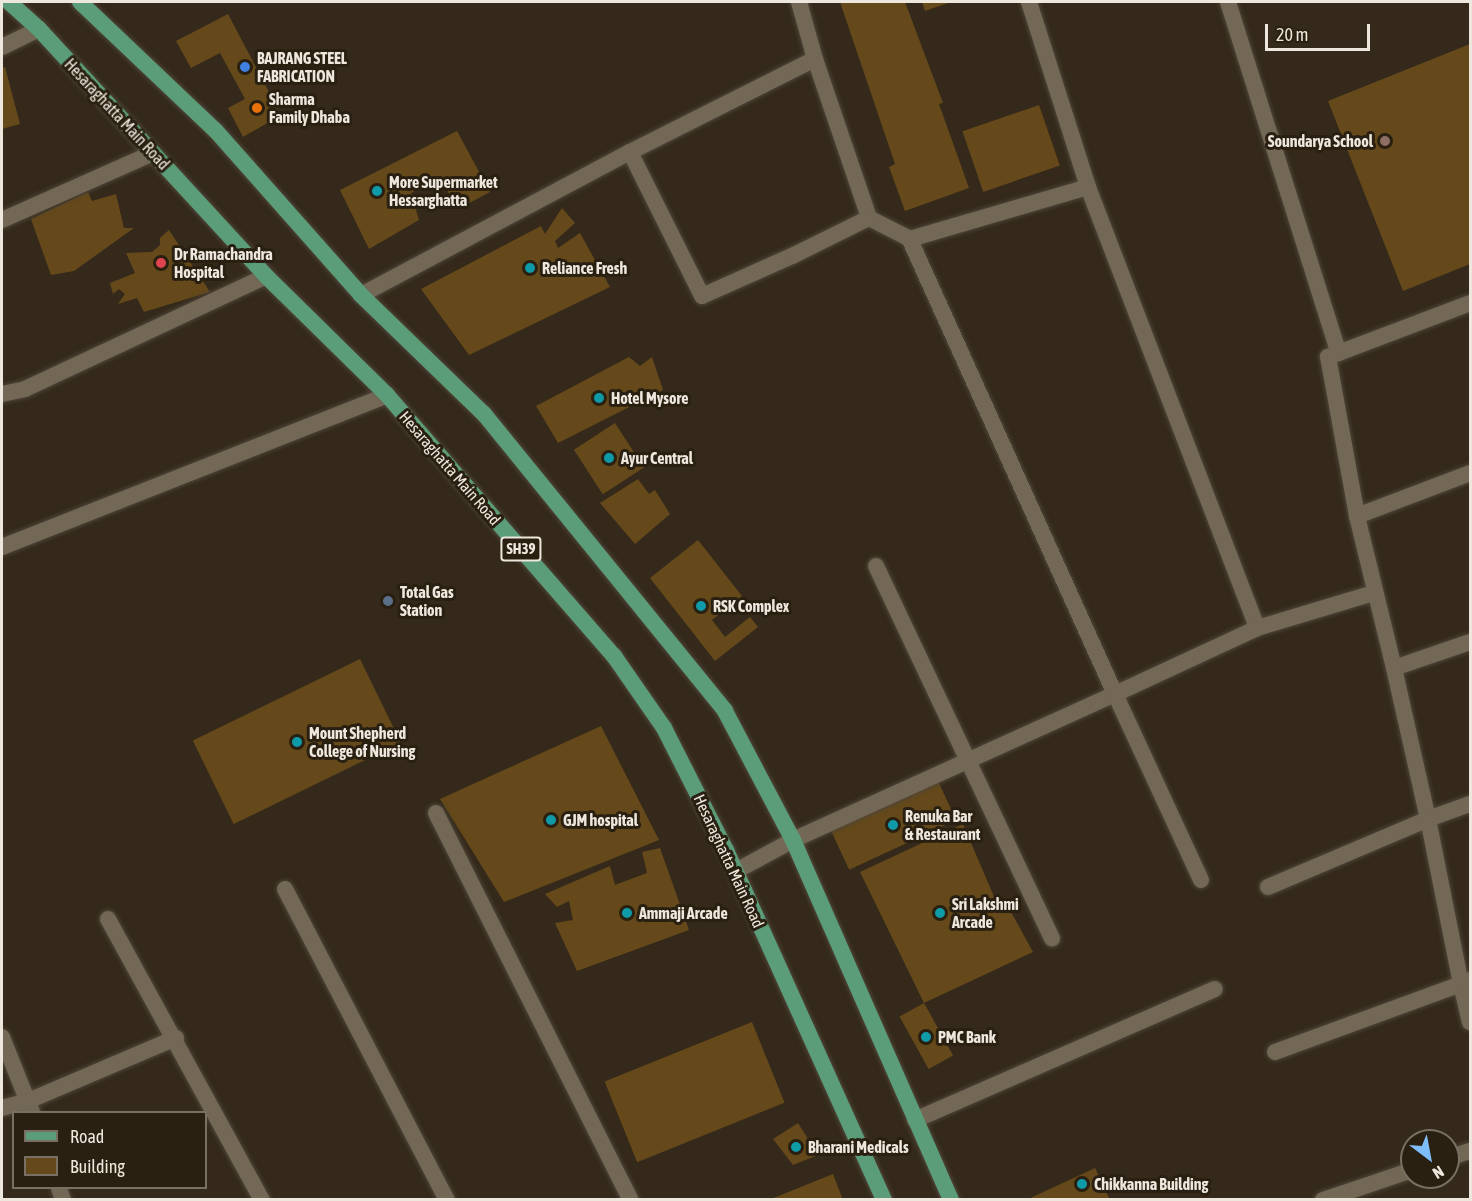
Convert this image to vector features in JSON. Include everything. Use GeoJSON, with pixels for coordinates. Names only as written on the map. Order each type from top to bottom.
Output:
{"type":"FeatureCollection","features":[{"type":"Feature","properties":{"kind":"main road","name":"Hesaraghatta Main Road"},"geometry":{"type":"LineString","coordinates":[[9,2],[39,29],[266,276],[387,395],[614,656],[664,728],[736,871],[884,1200]]}},
{"type":"Feature","properties":{"kind":"main road"},"geometry":{"type":"LineString","coordinates":[[80,2],[216,131],[361,295],[484,414],[725,711],[793,840],[951,1200]]}},
{"type":"Feature","properties":{"kind":"street"},"geometry":{"type":"LineString","coordinates":[[799,2],[815,59],[869,218],[910,238],[1201,880]]}},
{"type":"Feature","properties":{"kind":"street"},"geometry":{"type":"LineString","coordinates":[[1029,2],[1089,187],[1257,628]]}},
{"type":"Feature","properties":{"kind":"street"},"geometry":{"type":"LineString","coordinates":[[1228,2],[1339,353]]}},
{"type":"Feature","properties":{"kind":"street"},"geometry":{"type":"LineString","coordinates":[[2,48],[39,29]]}},
{"type":"Feature","properties":{"kind":"street"},"geometry":{"type":"LineString","coordinates":[[361,295],[552,196],[630,152],[815,59]]}},
{"type":"Feature","properties":{"kind":"street"},"geometry":{"type":"LineString","coordinates":[[630,152],[702,296],[792,256],[869,218]]}},
{"type":"Feature","properties":{"kind":"street"},"geometry":{"type":"LineString","coordinates":[[2,220],[153,153]]}},
{"type":"Feature","properties":{"kind":"street"},"geometry":{"type":"LineString","coordinates":[[910,238],[1089,187]]}},
{"type":"Feature","properties":{"kind":"street"},"geometry":{"type":"LineString","coordinates":[[2,394],[25,389],[266,276]]}},
{"type":"Feature","properties":{"kind":"street"},"geometry":{"type":"LineString","coordinates":[[1470,303],[1328,357],[1357,516],[1466,982],[1470,1022]]}},
{"type":"Feature","properties":{"kind":"street"},"geometry":{"type":"LineString","coordinates":[[2,547],[387,395]]}},
{"type":"Feature","properties":{"kind":"street"},"geometry":{"type":"LineString","coordinates":[[1357,516],[1470,473]]}},
{"type":"Feature","properties":{"kind":"street"},"geometry":{"type":"LineString","coordinates":[[876,566],[1052,939]]}},
{"type":"Feature","properties":{"kind":"street"},"geometry":{"type":"LineString","coordinates":[[736,871],[793,840],[966,759],[1115,694],[1257,628],[1374,592]]}},
{"type":"Feature","properties":{"kind":"street"},"geometry":{"type":"LineString","coordinates":[[1394,669],[1470,642]]}},
{"type":"Feature","properties":{"kind":"street"},"geometry":{"type":"LineString","coordinates":[[1268,887],[1428,819],[1470,804]]}},
{"type":"Feature","properties":{"kind":"street"},"geometry":{"type":"LineString","coordinates":[[436,813],[632,1200]]}},
{"type":"Feature","properties":{"kind":"street"},"geometry":{"type":"LineString","coordinates":[[285,889],[447,1200]]}},
{"type":"Feature","properties":{"kind":"street"},"geometry":{"type":"LineString","coordinates":[[108,919],[176,1038],[262,1200]]}},
{"type":"Feature","properties":{"kind":"street"},"geometry":{"type":"LineString","coordinates":[[1275,1052],[1466,982]]}},
{"type":"Feature","properties":{"kind":"street"},"geometry":{"type":"LineString","coordinates":[[915,1120],[1215,989]]}},
{"type":"Feature","properties":{"kind":"street"},"geometry":{"type":"LineString","coordinates":[[2,1037],[30,1107]]}},
{"type":"Feature","properties":{"kind":"street"},"geometry":{"type":"LineString","coordinates":[[2,1108],[30,1107],[176,1038]]}},
{"type":"Feature","properties":{"kind":"street"},"geometry":{"type":"LineString","coordinates":[[1323,1200],[1400,1174]]}},
{"type":"Feature","properties":{"kind":"building"},"geometry":{"type":"Polygon","coordinates":[[[840,2],[905,2],[943,103],[939,104],[969,188],[905,211],[889,167],[895,164],[840,2]]]}},
{"type":"Feature","properties":{"kind":"building"},"geometry":{"type":"Polygon","coordinates":[[[922,2],[951,2],[925,11],[922,2]]]}},
{"type":"Feature","properties":{"kind":"building"},"geometry":{"type":"Polygon","coordinates":[[[228,14],[281,115],[243,137],[228,108],[245,99],[220,53],[191,68],[176,41],[228,14]]]}},
{"type":"Feature","properties":{"kind":"building"},"geometry":{"type":"Polygon","coordinates":[[[1470,44],[1470,264],[1403,291],[1328,101],[1470,44]]]}},
{"type":"Feature","properties":{"kind":"building"},"geometry":{"type":"Polygon","coordinates":[[[5,67],[20,124],[2,129],[2,68],[5,67]]]}},
{"type":"Feature","properties":{"kind":"building"},"geometry":{"type":"Polygon","coordinates":[[[1039,105],[1060,166],[983,192],[962,131],[1039,105]]]}},
{"type":"Feature","properties":{"kind":"building","name":"More Supermarket Hessarghatta"},"geometry":{"type":"Polygon","coordinates":[[[457,131],[490,192],[458,209],[439,177],[411,193],[419,220],[369,249],[340,190],[457,131]]]}},
{"type":"Feature","properties":{"kind":"building"},"geometry":{"type":"Polygon","coordinates":[[[88,192],[92,201],[116,194],[124,228],[134,228],[74,271],[51,275],[31,219],[88,192]]]}},
{"type":"Feature","properties":{"kind":"building","name":"Reliance Fresh"},"geometry":{"type":"Polygon","coordinates":[[[562,208],[575,223],[555,241],[558,248],[580,233],[610,287],[469,355],[421,289],[541,226],[545,234],[562,208]]]}},
{"type":"Feature","properties":{"kind":"building","name":"Dr Ramachandra Hospital"},"geometry":{"type":"Polygon","coordinates":[[[169,230],[210,292],[144,312],[137,298],[118,304],[125,294],[119,289],[113,294],[110,283],[135,273],[126,253],[152,252],[160,245],[160,238],[169,230]]]}},
{"type":"Feature","properties":{"kind":"building","name":"Hotel Mysore"},"geometry":{"type":"Polygon","coordinates":[[[629,357],[640,366],[652,357],[663,390],[558,443],[536,406],[629,357]]]}},
{"type":"Feature","properties":{"kind":"building","name":"Ayur Central"},"geometry":{"type":"Polygon","coordinates":[[[615,423],[644,467],[603,494],[574,450],[615,423]]]}},
{"type":"Feature","properties":{"kind":"building"},"geometry":{"type":"Polygon","coordinates":[[[638,479],[649,494],[655,490],[670,514],[635,544],[600,503],[638,479]]]}},
{"type":"Feature","properties":{"kind":"building","name":"RSK Complex"},"geometry":{"type":"Polygon","coordinates":[[[698,540],[742,596],[712,620],[725,637],[750,617],[758,627],[715,661],[650,578],[698,540]]]}},
{"type":"Feature","properties":{"kind":"building","name":"Mount Shepherd College of Nursing"},"geometry":{"type":"Polygon","coordinates":[[[360,659],[401,743],[234,824],[193,741],[360,659]]]}},
{"type":"Feature","properties":{"kind":"building","name":"GJM hospital"},"geometry":{"type":"Polygon","coordinates":[[[601,726],[659,840],[504,902],[440,799],[601,726]]]}},
{"type":"Feature","properties":{"kind":"building","name":"Renuka Bar & Restaurant"},"geometry":{"type":"Polygon","coordinates":[[[938,781],[956,820],[849,870],[831,831],[938,781]]]}},
{"type":"Feature","properties":{"kind":"building","name":"Sri Lakshmi Arcade"},"geometry":{"type":"Polygon","coordinates":[[[963,824],[1001,913],[1011,912],[1033,952],[924,1003],[860,872],[963,824]]]}},
{"type":"Feature","properties":{"kind":"building","name":"Ammaji Arcade"},"geometry":{"type":"Polygon","coordinates":[[[660,848],[689,930],[577,971],[555,923],[573,920],[569,901],[557,907],[545,894],[610,866],[615,885],[647,873],[642,852],[660,848]]]}},
{"type":"Feature","properties":{"kind":"building","name":"PMC Bank"},"geometry":{"type":"Polygon","coordinates":[[[924,1003],[953,1055],[929,1069],[900,1017],[924,1003]]]}},
{"type":"Feature","properties":{"kind":"building"},"geometry":{"type":"Polygon","coordinates":[[[752,1022],[785,1103],[637,1162],[605,1082],[752,1022]]]}},
{"type":"Feature","properties":{"kind":"building","name":"Bharani Medicals"},"geometry":{"type":"Polygon","coordinates":[[[798,1123],[818,1155],[793,1165],[773,1139],[798,1123]]]}},
{"type":"Feature","properties":{"kind":"building","name":"Chikkanna Building"},"geometry":{"type":"Polygon","coordinates":[[[1095,1168],[1110,1200],[1026,1200],[1095,1168]]]}},
{"type":"Feature","properties":{"kind":"building"},"geometry":{"type":"Polygon","coordinates":[[[833,1174],[843,1200],[771,1200],[771,1199],[833,1174]]]}},
{"type":"Feature","properties":{"kind":"place","name":"BAJRANG STEEL FABRICATION"},"geometry":{"type":"Point","coordinates":[245,67]}},
{"type":"Feature","properties":{"kind":"place","name":"Sharma Family Dhaba"},"geometry":{"type":"Point","coordinates":[257,108]}},
{"type":"Feature","properties":{"kind":"place","name":"Soundarya School"},"geometry":{"type":"Point","coordinates":[1385,141]}},
{"type":"Feature","properties":{"kind":"place","name":"More Supermarket Hessarghatta"},"geometry":{"type":"Point","coordinates":[377,191]}},
{"type":"Feature","properties":{"kind":"place","name":"Dr Ramachandra Hospital"},"geometry":{"type":"Point","coordinates":[161,263]}},
{"type":"Feature","properties":{"kind":"place","name":"Reliance Fresh"},"geometry":{"type":"Point","coordinates":[530,268]}},
{"type":"Feature","properties":{"kind":"place","name":"Hotel Mysore"},"geometry":{"type":"Point","coordinates":[599,398]}},
{"type":"Feature","properties":{"kind":"place","name":"Ayur Central"},"geometry":{"type":"Point","coordinates":[609,458]}},
{"type":"Feature","properties":{"kind":"place","name":"Total Gas Station"},"geometry":{"type":"Point","coordinates":[388,601]}},
{"type":"Feature","properties":{"kind":"place","name":"RSK Complex"},"geometry":{"type":"Point","coordinates":[701,606]}},
{"type":"Feature","properties":{"kind":"place","name":"Mount Shepherd College of Nursing"},"geometry":{"type":"Point","coordinates":[297,742]}},
{"type":"Feature","properties":{"kind":"place","name":"GJM hospital"},"geometry":{"type":"Point","coordinates":[551,820]}},
{"type":"Feature","properties":{"kind":"place","name":"Renuka Bar & Restaurant"},"geometry":{"type":"Point","coordinates":[893,825]}},
{"type":"Feature","properties":{"kind":"place","name":"Ammaji Arcade"},"geometry":{"type":"Point","coordinates":[627,913]}},
{"type":"Feature","properties":{"kind":"place","name":"Sri Lakshmi Arcade"},"geometry":{"type":"Point","coordinates":[940,913]}},
{"type":"Feature","properties":{"kind":"place","name":"PMC Bank"},"geometry":{"type":"Point","coordinates":[926,1037]}},
{"type":"Feature","properties":{"kind":"place","name":"Bharani Medicals"},"geometry":{"type":"Point","coordinates":[796,1147]}},
{"type":"Feature","properties":{"kind":"place","name":"Chikkanna Building"},"geometry":{"type":"Point","coordinates":[1082,1184]}}]}
